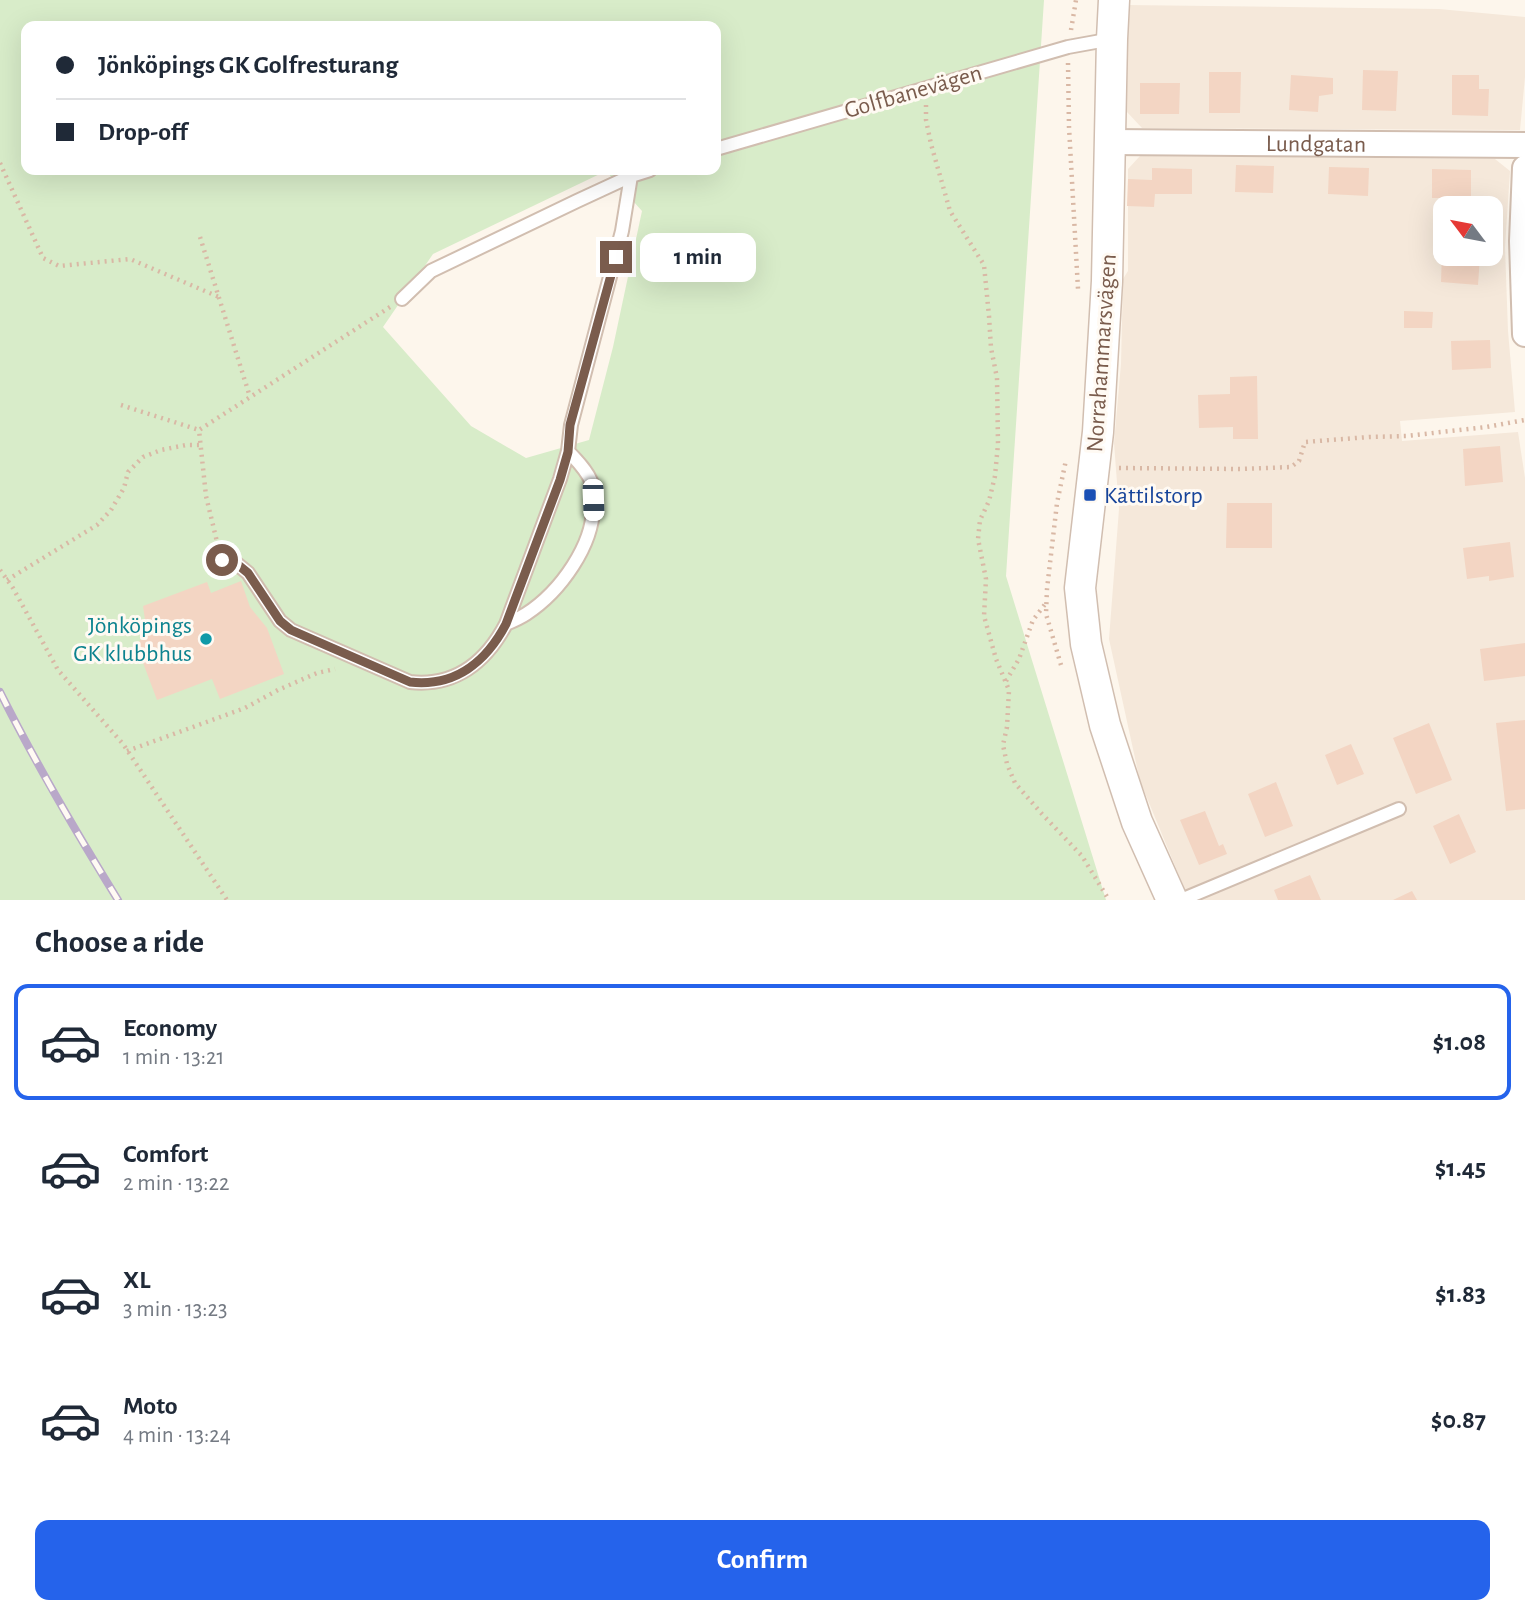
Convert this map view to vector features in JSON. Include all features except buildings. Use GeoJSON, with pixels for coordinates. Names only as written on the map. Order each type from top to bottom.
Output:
{"type":"FeatureCollection","features":[{"type":"Feature","properties":{"kind":"street","name":"Norrahammarsvägen"},"geometry":{"type":"LineString","coordinates":[[1114,0],[1107,281],[1098,432],[1080,588],[1086,644],[1105,725],[1138,822],[1172,900]]}},
{"type":"Feature","properties":{"kind":"street","name":"Lundgatan"},"geometry":{"type":"LineString","coordinates":[[1110,142],[1525,145]]}},
{"type":"Feature","properties":{"kind":"street"},"geometry":{"type":"LineString","coordinates":[[1525,168],[1522,241],[1525,334]]}},
{"type":"Feature","properties":{"kind":"lane","name":"Golfbanevägen"},"geometry":{"type":"LineString","coordinates":[[721,148],[1068,47],[1112,39]]}},
{"type":"Feature","properties":{"kind":"lane"},"geometry":{"type":"LineString","coordinates":[[402,299],[431,271],[636,175]]}},
{"type":"Feature","properties":{"kind":"lane"},"geometry":{"type":"LineString","coordinates":[[222,560],[237,564],[248,573],[280,621],[291,630],[410,682],[439,682],[458,674],[484,656],[498,640],[506,624],[560,480],[568,452],[570,425],[622,231],[631,177]]}},
{"type":"Feature","properties":{"kind":"lane"},"geometry":{"type":"LineString","coordinates":[[506,624],[525,615],[547,596],[575,563],[584,546],[593,516],[592,483],[584,467],[568,452]]}},
{"type":"Feature","properties":{"kind":"lane"},"geometry":{"type":"LineString","coordinates":[[1181,900],[1399,809]]}},
{"type":"Feature","properties":{"kind":"path"},"geometry":{"type":"LineString","coordinates":[[927,87],[926,120],[950,211],[984,265],[991,348],[997,378],[998,444],[995,476],[989,501],[980,520],[978,539],[986,579],[984,616],[996,659],[1009,690],[1003,745],[1007,764],[1015,783],[1082,856],[1109,900]]}},
{"type":"Feature","properties":{"kind":"path"},"geometry":{"type":"LineString","coordinates":[[0,163],[43,258],[59,266],[130,259],[219,297]]}},
{"type":"Feature","properties":{"kind":"path"},"geometry":{"type":"LineString","coordinates":[[200,237],[250,397]]}},
{"type":"Feature","properties":{"kind":"path"},"geometry":{"type":"LineString","coordinates":[[199,430],[402,299]]}},
{"type":"Feature","properties":{"kind":"path"},"geometry":{"type":"LineString","coordinates":[[121,405],[199,430]]}},
{"type":"Feature","properties":{"kind":"path"},"geometry":{"type":"LineString","coordinates":[[1118,457],[1119,469],[1240,470],[1291,467],[1299,461],[1305,442],[1406,436],[1525,420]]}},
{"type":"Feature","properties":{"kind":"path"},"geometry":{"type":"LineString","coordinates":[[199,430],[206,496],[222,560]]}},
{"type":"Feature","properties":{"kind":"path"},"geometry":{"type":"LineString","coordinates":[[7,580],[97,525],[111,510],[124,488],[128,472],[143,457],[186,444],[200,445]]}},
{"type":"Feature","properties":{"kind":"path"},"geometry":{"type":"LineString","coordinates":[[0,570],[58,670],[127,751],[227,900]]}},
{"type":"Feature","properties":{"kind":"path"},"geometry":{"type":"LineString","coordinates":[[1006,681],[1019,659],[1033,620],[1046,603]]}},
{"type":"Feature","properties":{"kind":"path"},"geometry":{"type":"LineString","coordinates":[[127,751],[245,708],[317,673],[363,662]]}},
{"type":"Feature","properties":{"kind":"shaded area"},"geometry":{"type":"Polygon","coordinates":[[[1127,5],[1439,9],[1525,17],[1525,77],[1520,130],[1142,128],[1127,112],[1127,5]]]}},
{"type":"Feature","properties":{"kind":"shaded area"},"geometry":{"type":"Polygon","coordinates":[[[1140,156],[1495,159],[1510,171],[1505,247],[1515,412],[1400,421],[1402,441],[1518,432],[1525,478],[1525,900],[1189,900],[1140,781],[1109,639],[1119,509],[1114,443],[1121,364],[1123,279],[1128,271],[1128,169],[1140,156]]]}},
{"type":"Feature","properties":{"kind":"green space"},"geometry":{"type":"Polygon","coordinates":[[[0,0],[1044,0],[1006,576],[1106,900],[0,900],[0,0]],[[21,21],[21,175],[598,175],[433,254],[383,327],[471,426],[526,458],[589,440],[613,347],[642,211],[610,175],[721,175],[721,21],[21,21]]]}},
{"type":"Feature","properties":{"kind":"railway"},"geometry":{"type":"LineString","coordinates":[[0,692],[57,798],[118,900]]}},
{"type":"Feature","properties":{"kind":"place","name":"Kättilstorp"},"geometry":{"type":"Point","coordinates":[1090,495]}},
{"type":"Feature","properties":{"kind":"place","name":"Jönköpings GK klubbhus"},"geometry":{"type":"Point","coordinates":[206,639]}},
{"type":"Feature","properties":{"kind":"route"},"geometry":{"type":"LineString","coordinates":[[222,560],[237,564],[248,573],[280,621],[291,630],[410,682],[439,682],[458,674],[484,656],[498,640],[506,624],[560,480],[568,452],[570,425],[616,257]]}}]}
